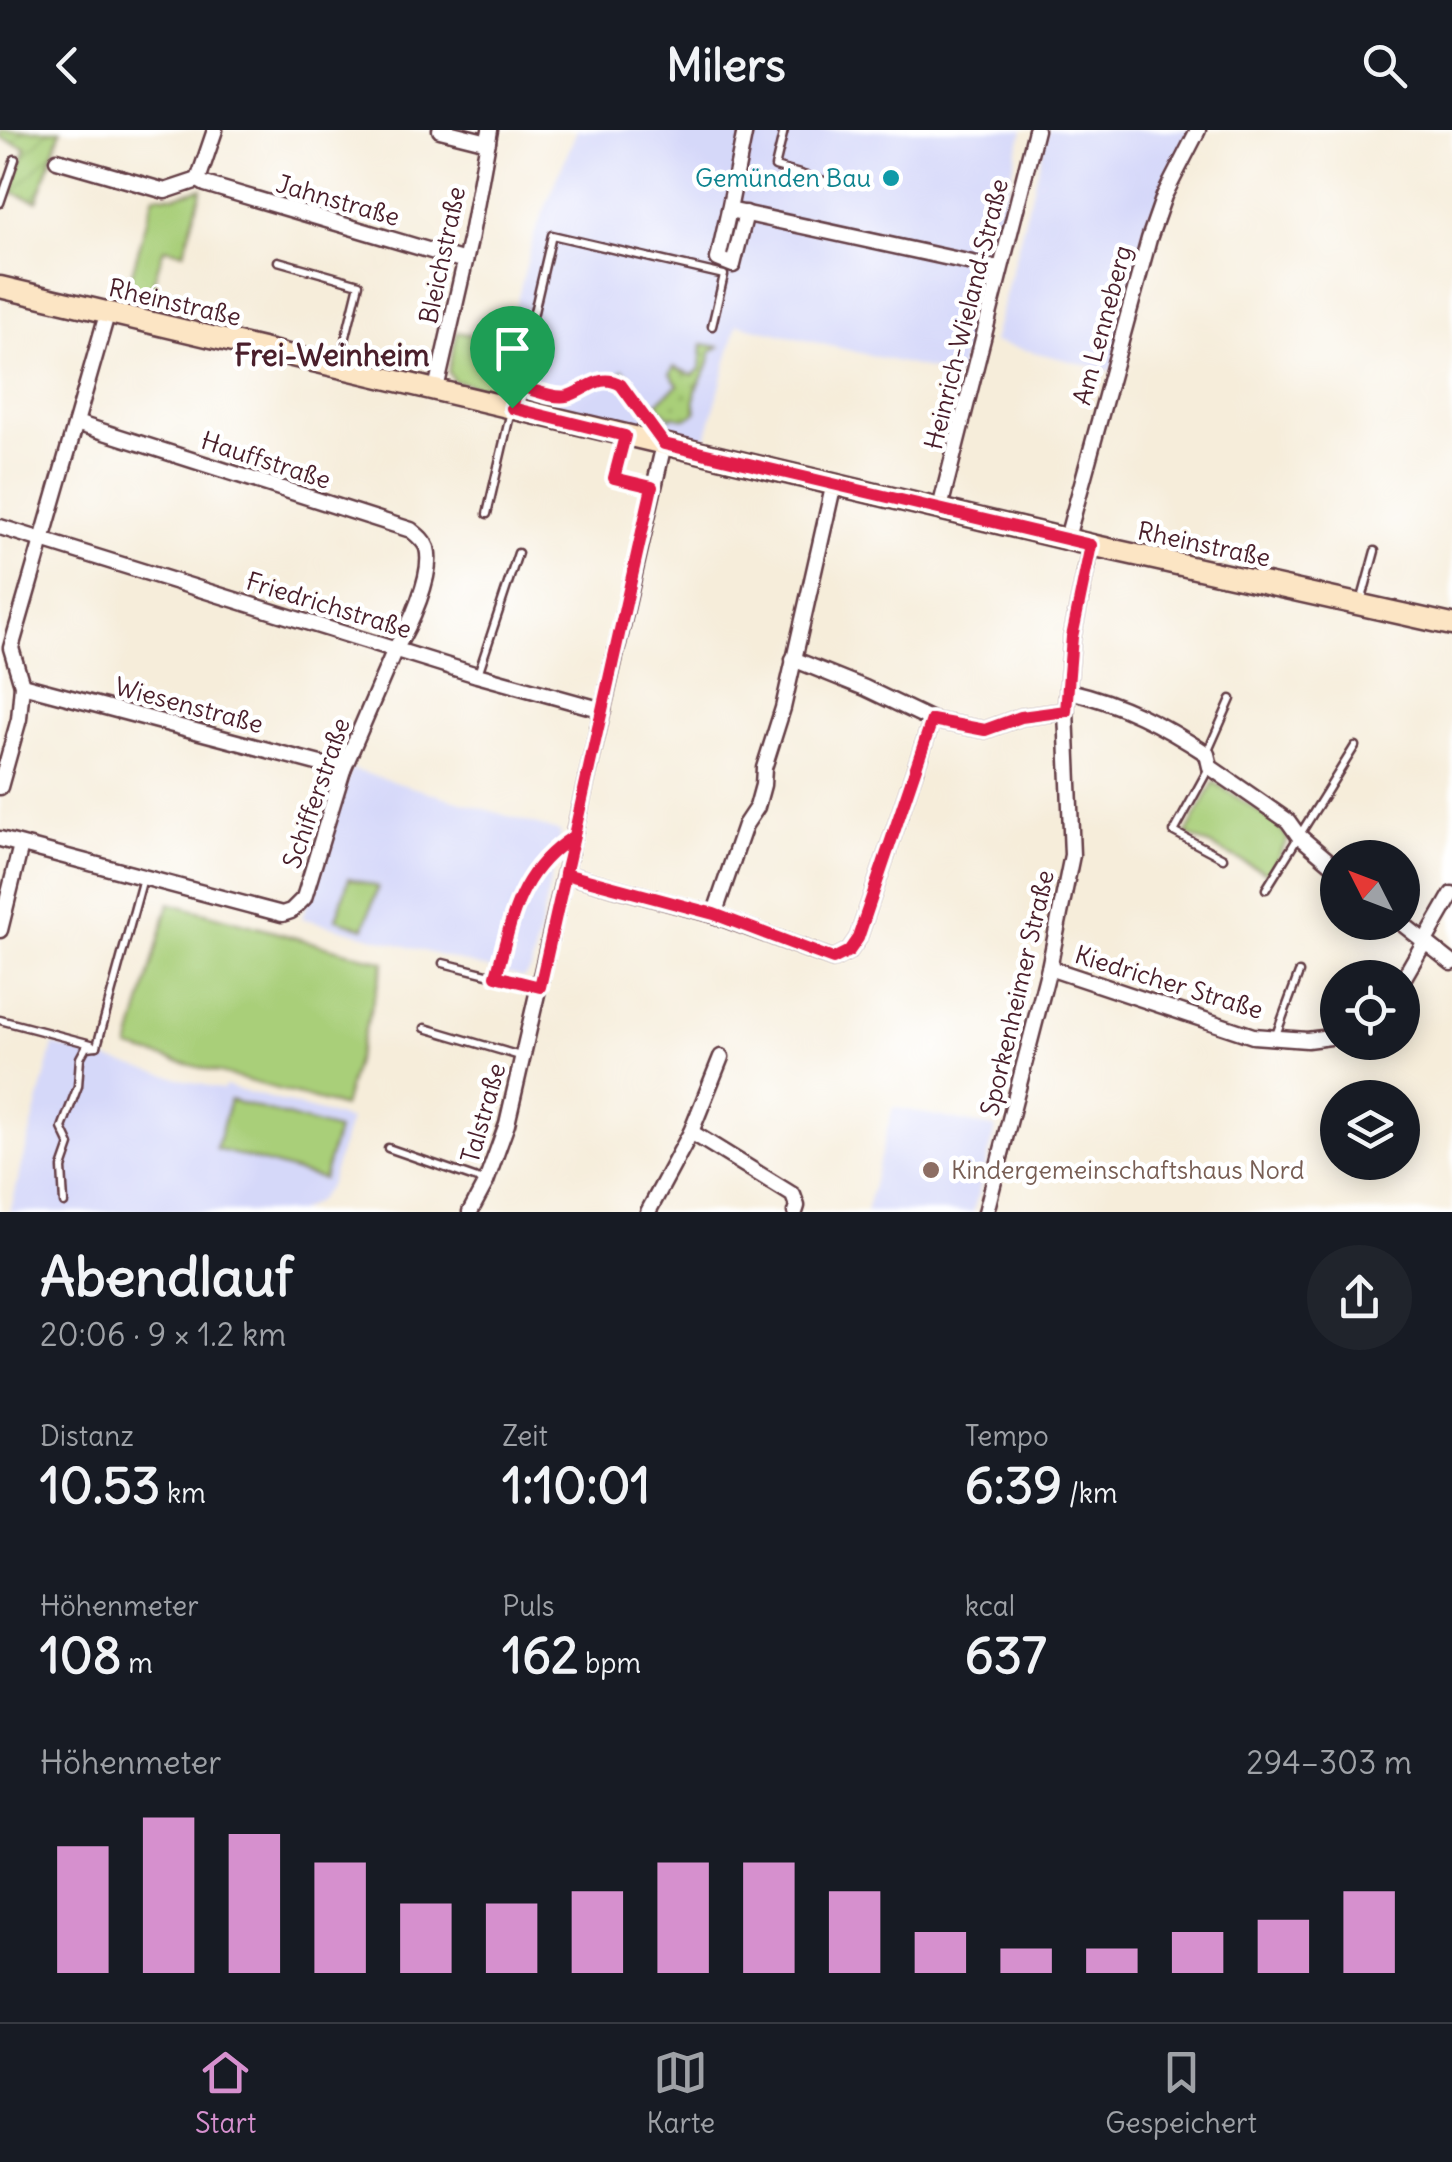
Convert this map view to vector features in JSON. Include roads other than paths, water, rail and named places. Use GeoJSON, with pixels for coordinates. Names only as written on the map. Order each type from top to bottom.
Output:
{"type":"FeatureCollection","features":[{"type":"Feature","properties":{"kind":"street"},"geometry":{"type":"LineString","coordinates":[[198,180],[214,130]]}},
{"type":"Feature","properties":{"kind":"street"},"geometry":{"type":"LineString","coordinates":[[440,130],[489,136]]}},
{"type":"Feature","properties":{"kind":"street"},"geometry":{"type":"LineString","coordinates":[[745,130],[718,259],[733,265],[746,213]]}},
{"type":"Feature","properties":{"kind":"street","name":"Heinrich-Wieland-Straße"},"geometry":{"type":"LineString","coordinates":[[940,508],[1036,130]]}},
{"type":"Feature","properties":{"kind":"street","name":"Am Lenneberg"},"geometry":{"type":"LineString","coordinates":[[1067,538],[1149,239],[1164,196],[1198,130]]}},
{"type":"Feature","properties":{"kind":"street","name":"Bleichstraße"},"geometry":{"type":"LineString","coordinates":[[436,389],[489,136]]}},
{"type":"Feature","properties":{"kind":"street","name":"Jahnstraße"},"geometry":{"type":"LineString","coordinates":[[57,160],[165,190],[198,180],[465,261]]}},
{"type":"Feature","properties":{"kind":"street"},"geometry":{"type":"LineString","coordinates":[[729,210],[1000,270]]}},
{"type":"Feature","properties":{"kind":"street","name":"Rheinstraße"},"geometry":{"type":"LineString","coordinates":[[0,287],[1091,545],[1452,625]]}},
{"type":"Feature","properties":{"kind":"street"},"geometry":{"type":"LineString","coordinates":[[0,787],[19,719],[22,685],[11,648],[108,311]]}},
{"type":"Feature","properties":{"kind":"street","name":"Hauffstraße"},"geometry":{"type":"LineString","coordinates":[[76,423],[411,530],[426,544],[428,558]]}},
{"type":"Feature","properties":{"kind":"street","name":"Talstraße"},"geometry":{"type":"LineString","coordinates":[[475,1210],[507,1124],[524,1057],[664,444]]}},
{"type":"Feature","properties":{"kind":"street"},"geometry":{"type":"LineString","coordinates":[[714,914],[745,826],[757,807],[834,483]]}},
{"type":"Feature","properties":{"kind":"street","name":"Friedrichstraße"},"geometry":{"type":"LineString","coordinates":[[0,527],[477,675],[604,710]]}},
{"type":"Feature","properties":{"kind":"street","name":"Sporkenheimer Straße"},"geometry":{"type":"LineString","coordinates":[[986,1212],[1049,968],[1072,855],[1066,711],[1072,637],[1091,545]]}},
{"type":"Feature","properties":{"kind":"street","name":"Schifferstraße"},"geometry":{"type":"LineString","coordinates":[[0,839],[282,914],[292,911],[304,898],[347,771],[395,649],[407,632],[428,558]]}},
{"type":"Feature","properties":{"kind":"street"},"geometry":{"type":"LineString","coordinates":[[793,659],[932,720],[985,730],[1021,717],[1066,711]]}},
{"type":"Feature","properties":{"kind":"street","name":"Wiesenstraße"},"geometry":{"type":"LineString","coordinates":[[22,685],[347,771]]}},
{"type":"Feature","properties":{"kind":"street"},"geometry":{"type":"LineString","coordinates":[[1069,691],[1126,707],[1208,761],[1288,822],[1320,854]]}},
{"type":"Feature","properties":{"kind":"street"},"geometry":{"type":"LineString","coordinates":[[565,874],[714,914],[833,959],[849,951],[858,938],[932,720]]}},
{"type":"Feature","properties":{"kind":"street"},"geometry":{"type":"LineString","coordinates":[[0,930],[21,845]]}},
{"type":"Feature","properties":{"kind":"street"},"geometry":{"type":"LineString","coordinates":[[1414,960],[1452,894]]}},
{"type":"Feature","properties":{"kind":"street"},"geometry":{"type":"LineString","coordinates":[[1420,940],[1452,962]]}},
{"type":"Feature","properties":{"kind":"street","name":"Kiedricher Straße"},"geometry":{"type":"LineString","coordinates":[[1049,968],[1254,1036],[1320,1038]]}},
{"type":"Feature","properties":{"kind":"street"},"geometry":{"type":"LineString","coordinates":[[648,1212],[691,1132],[721,1057]]}},
{"type":"Feature","properties":{"kind":"street"},"geometry":{"type":"LineString","coordinates":[[691,1132],[793,1195],[797,1206],[794,1212]]}},
{"type":"Feature","properties":{"kind":"lane"},"geometry":{"type":"LineString","coordinates":[[784,130],[775,168],[834,184]]}},
{"type":"Feature","properties":{"kind":"lane"},"geometry":{"type":"LineString","coordinates":[[0,203],[15,158]]}},
{"type":"Feature","properties":{"kind":"lane"},"geometry":{"type":"LineString","coordinates":[[487,514],[552,236],[724,275],[712,326]]}},
{"type":"Feature","properties":{"kind":"lane"},"geometry":{"type":"LineString","coordinates":[[278,261],[359,284],[339,366]]}},
{"type":"Feature","properties":{"kind":"lane"},"geometry":{"type":"LineString","coordinates":[[518,386],[564,397],[611,378],[621,385],[664,444]]}},
{"type":"Feature","properties":{"kind":"lane"},"geometry":{"type":"LineString","coordinates":[[625,436],[614,478],[652,487]]}},
{"type":"Feature","properties":{"kind":"lane"},"geometry":{"type":"LineString","coordinates":[[1361,604],[1375,551]]}},
{"type":"Feature","properties":{"kind":"lane"},"geometry":{"type":"LineString","coordinates":[[477,675],[518,553]]}},
{"type":"Feature","properties":{"kind":"lane"},"geometry":{"type":"LineString","coordinates":[[1223,858],[1174,832],[1208,761],[1231,699]]}},
{"type":"Feature","properties":{"kind":"lane"},"geometry":{"type":"LineString","coordinates":[[1266,888],[1355,746]]}},
{"type":"Feature","properties":{"kind":"lane"},"geometry":{"type":"LineString","coordinates":[[496,976],[528,877],[541,861],[574,836]]}},
{"type":"Feature","properties":{"kind":"lane"},"geometry":{"type":"LineString","coordinates":[[97,1046],[144,876]]}},
{"type":"Feature","properties":{"kind":"lane"},"geometry":{"type":"LineString","coordinates":[[443,963],[540,987]]}},
{"type":"Feature","properties":{"kind":"lane","name":"Kiedricher Straße"},"geometry":{"type":"LineString","coordinates":[[1276,1036],[1299,973]]}},
{"type":"Feature","properties":{"kind":"lane"},"geometry":{"type":"LineString","coordinates":[[0,1020],[97,1046]]}},
{"type":"Feature","properties":{"kind":"lane","name":"Talstraße"},"geometry":{"type":"LineString","coordinates":[[425,1028],[524,1057]]}},
{"type":"Feature","properties":{"kind":"lane"},"geometry":{"type":"LineString","coordinates":[[64,1203],[62,1168],[70,1145],[62,1128],[78,1086],[80,1058],[86,1047],[97,1046]]}},
{"type":"Feature","properties":{"kind":"lane","name":"Talstraße"},"geometry":{"type":"LineString","coordinates":[[388,1148],[486,1182]]}},
{"type":"Feature","properties":{"kind":"place","name":"Gemünden Bau"},"geometry":{"type":"Point","coordinates":[891,178]}},
{"type":"Feature","properties":{"kind":"place","name":"Kindergemeinschaftshaus Nord"},"geometry":{"type":"Point","coordinates":[931,1170]}},
{"type":"Feature","properties":{"kind":"district","name":"Frei-Weinheim"},"geometry":{"type":"Point","coordinates":[332,356]}}]}
